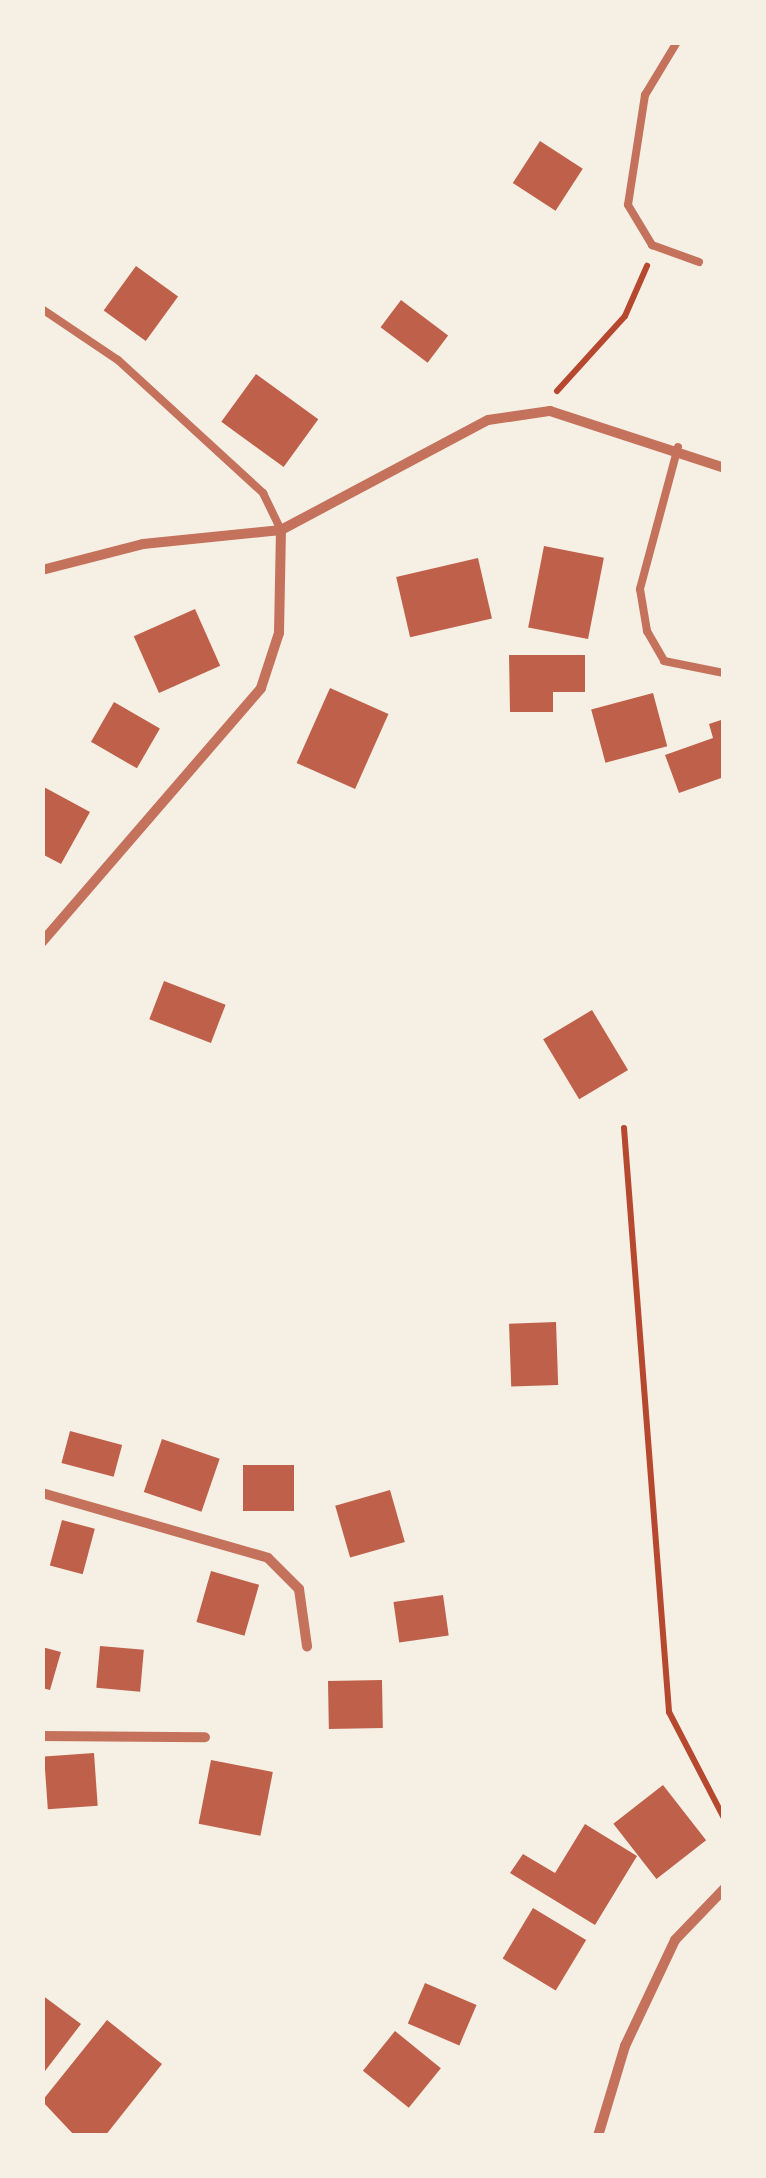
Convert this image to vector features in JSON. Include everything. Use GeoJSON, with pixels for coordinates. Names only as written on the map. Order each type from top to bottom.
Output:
{"type":"FeatureCollection","features":[{"type":"Feature","properties":{"kind":"street"},"geometry":{"type":"LineString","coordinates":[[42,570],[143,544],[281,530],[488,420],[550,411],[678,447],[724,468]]}},
{"type":"Feature","properties":{"kind":"street"},"geometry":{"type":"LineString","coordinates":[[42,942],[261,688],[279,634],[281,530]]}},
{"type":"Feature","properties":{"kind":"street"},"geometry":{"type":"LineString","coordinates":[[42,1492],[268,1558],[299,1589],[308,1646]]}},
{"type":"Feature","properties":{"kind":"street"},"geometry":{"type":"LineString","coordinates":[[42,1736],[204,1737]]}},
{"type":"Feature","properties":{"kind":"street"},"geometry":{"type":"LineString","coordinates":[[598,2136],[625,2046],[675,1940],[724,1890]]}},
{"type":"Feature","properties":{"kind":"lane"},"geometry":{"type":"LineString","coordinates":[[678,42],[645,95],[630,149],[628,205],[652,245],[699,262]]}},
{"type":"Feature","properties":{"kind":"lane"},"geometry":{"type":"LineString","coordinates":[[42,310],[118,360],[248,480],[281,530]]}},
{"type":"Feature","properties":{"kind":"lane"},"geometry":{"type":"LineString","coordinates":[[678,447],[640,588],[646,631],[664,662],[724,673]]}},
{"type":"Feature","properties":{"kind":"path"},"geometry":{"type":"LineString","coordinates":[[550,411],[568,371],[624,316],[652,245]]}},
{"type":"Feature","properties":{"kind":"path"},"geometry":{"type":"LineString","coordinates":[[624,1128],[668,1712],[724,1818]]}},
{"type":"Feature","properties":{"kind":"building"},"geometry":{"type":"Polygon","coordinates":[[[540,141],[583,169],[556,211],[513,183],[540,141]]]}},
{"type":"Feature","properties":{"kind":"building"},"geometry":{"type":"Polygon","coordinates":[[[136,266],[178,297],[146,341],[104,310],[136,266]]]}},
{"type":"Feature","properties":{"kind":"building"},"geometry":{"type":"Polygon","coordinates":[[[401,300],[448,336],[428,363],[381,327],[401,300]]]}},
{"type":"Feature","properties":{"kind":"building"},"geometry":{"type":"Polygon","coordinates":[[[256,374],[318,419],[284,467],[221,422],[256,374]]]}},
{"type":"Feature","properties":{"kind":"building"},"geometry":{"type":"Polygon","coordinates":[[[544,546],[604,558],[588,639],[528,627],[544,546]]]}},
{"type":"Feature","properties":{"kind":"building"},"geometry":{"type":"Polygon","coordinates":[[[478,558],[492,618],[410,637],[396,577],[478,558]]]}},
{"type":"Feature","properties":{"kind":"building"},"geometry":{"type":"Polygon","coordinates":[[[195,609],[220,666],[159,693],[134,636],[195,609]]]}},
{"type":"Feature","properties":{"kind":"building"},"geometry":{"type":"Polygon","coordinates":[[[509,655],[585,655],[585,692],[553,692],[553,712],[510,712],[509,655]]]}},
{"type":"Feature","properties":{"kind":"building"},"geometry":{"type":"Polygon","coordinates":[[[330,688],[388,714],[355,789],[297,763],[330,688]]]}},
{"type":"Feature","properties":{"kind":"building"},"geometry":{"type":"Polygon","coordinates":[[[653,693],[667,746],[605,763],[591,710],[653,693]]]}},
{"type":"Feature","properties":{"kind":"building"},"geometry":{"type":"Polygon","coordinates":[[[114,702],[160,728],[137,768],[91,742],[114,702]]]}},
{"type":"Feature","properties":{"kind":"building"},"geometry":{"type":"Polygon","coordinates":[[[724,719],[724,777],[679,793],[665,755],[713,738],[709,724],[724,719]]]}},
{"type":"Feature","properties":{"kind":"building"},"geometry":{"type":"Polygon","coordinates":[[[42,786],[90,812],[61,864],[42,854],[42,786]]]}},
{"type":"Feature","properties":{"kind":"building"},"geometry":{"type":"Polygon","coordinates":[[[164,981],[226,1005],[211,1043],[149,1019],[164,981]]]}},
{"type":"Feature","properties":{"kind":"building"},"geometry":{"type":"Polygon","coordinates":[[[592,1010],[628,1070],[579,1099],[543,1039],[592,1010]]]}},
{"type":"Feature","properties":{"kind":"building"},"geometry":{"type":"Polygon","coordinates":[[[556,1322],[558,1385],[511,1387],[509,1324],[556,1322]]]}},
{"type":"Feature","properties":{"kind":"building"},"geometry":{"type":"Polygon","coordinates":[[[70,1431],[122,1445],[114,1477],[61,1463],[70,1431]]]}},
{"type":"Feature","properties":{"kind":"building"},"geometry":{"type":"Polygon","coordinates":[[[162,1439],[220,1459],[201,1512],[144,1492],[162,1439]]]}},
{"type":"Feature","properties":{"kind":"building"},"geometry":{"type":"Polygon","coordinates":[[[243,1465],[294,1465],[294,1511],[243,1511],[243,1465]]]}},
{"type":"Feature","properties":{"kind":"building"},"geometry":{"type":"Polygon","coordinates":[[[390,1490],[405,1542],[350,1558],[335,1506],[390,1490]]]}},
{"type":"Feature","properties":{"kind":"building"},"geometry":{"type":"Polygon","coordinates":[[[62,1520],[95,1529],[83,1574],[50,1565],[62,1520]]]}},
{"type":"Feature","properties":{"kind":"building"},"geometry":{"type":"Polygon","coordinates":[[[211,1571],[259,1585],[244,1636],[196,1622],[211,1571]]]}},
{"type":"Feature","properties":{"kind":"building"},"geometry":{"type":"Polygon","coordinates":[[[443,1595],[449,1636],[399,1643],[393,1602],[443,1595]]]}},
{"type":"Feature","properties":{"kind":"building"},"geometry":{"type":"Polygon","coordinates":[[[100,1646],[144,1650],[140,1692],[96,1688],[100,1646]]]}},
{"type":"Feature","properties":{"kind":"building"},"geometry":{"type":"Polygon","coordinates":[[[42,1647],[61,1652],[50,1690],[42,1688],[42,1647]]]}},
{"type":"Feature","properties":{"kind":"building"},"geometry":{"type":"Polygon","coordinates":[[[382,1680],[383,1728],[329,1729],[328,1681],[382,1680]]]}},
{"type":"Feature","properties":{"kind":"building"},"geometry":{"type":"Polygon","coordinates":[[[94,1753],[98,1806],[48,1809],[44,1756],[94,1753]]]}},
{"type":"Feature","properties":{"kind":"building"},"geometry":{"type":"Polygon","coordinates":[[[211,1760],[273,1772],[260,1836],[199,1824],[211,1760]]]}},
{"type":"Feature","properties":{"kind":"building"},"geometry":{"type":"Polygon","coordinates":[[[663,1785],[706,1840],[656,1879],[613,1824],[663,1785]]]}},
{"type":"Feature","properties":{"kind":"building"},"geometry":{"type":"Polygon","coordinates":[[[585,1824],[637,1856],[595,1925],[510,1873],[523,1854],[555,1873],[585,1824]]]}},
{"type":"Feature","properties":{"kind":"building"},"geometry":{"type":"Polygon","coordinates":[[[533,1908],[586,1940],[556,1991],[503,1959],[533,1908]]]}},
{"type":"Feature","properties":{"kind":"building"},"geometry":{"type":"Polygon","coordinates":[[[425,1983],[477,2005],[459,2045],[408,2024],[425,1983]]]}},
{"type":"Feature","properties":{"kind":"building"},"geometry":{"type":"Polygon","coordinates":[[[42,1995],[81,2024],[42,2075],[42,1995]]]}},
{"type":"Feature","properties":{"kind":"building"},"geometry":{"type":"Polygon","coordinates":[[[107,2020],[162,2064],[105,2136],[75,2136],[42,2101],[107,2020]]]}},
{"type":"Feature","properties":{"kind":"building"},"geometry":{"type":"Polygon","coordinates":[[[395,2031],[441,2068],[409,2108],[363,2071],[395,2031]]]}}]}
